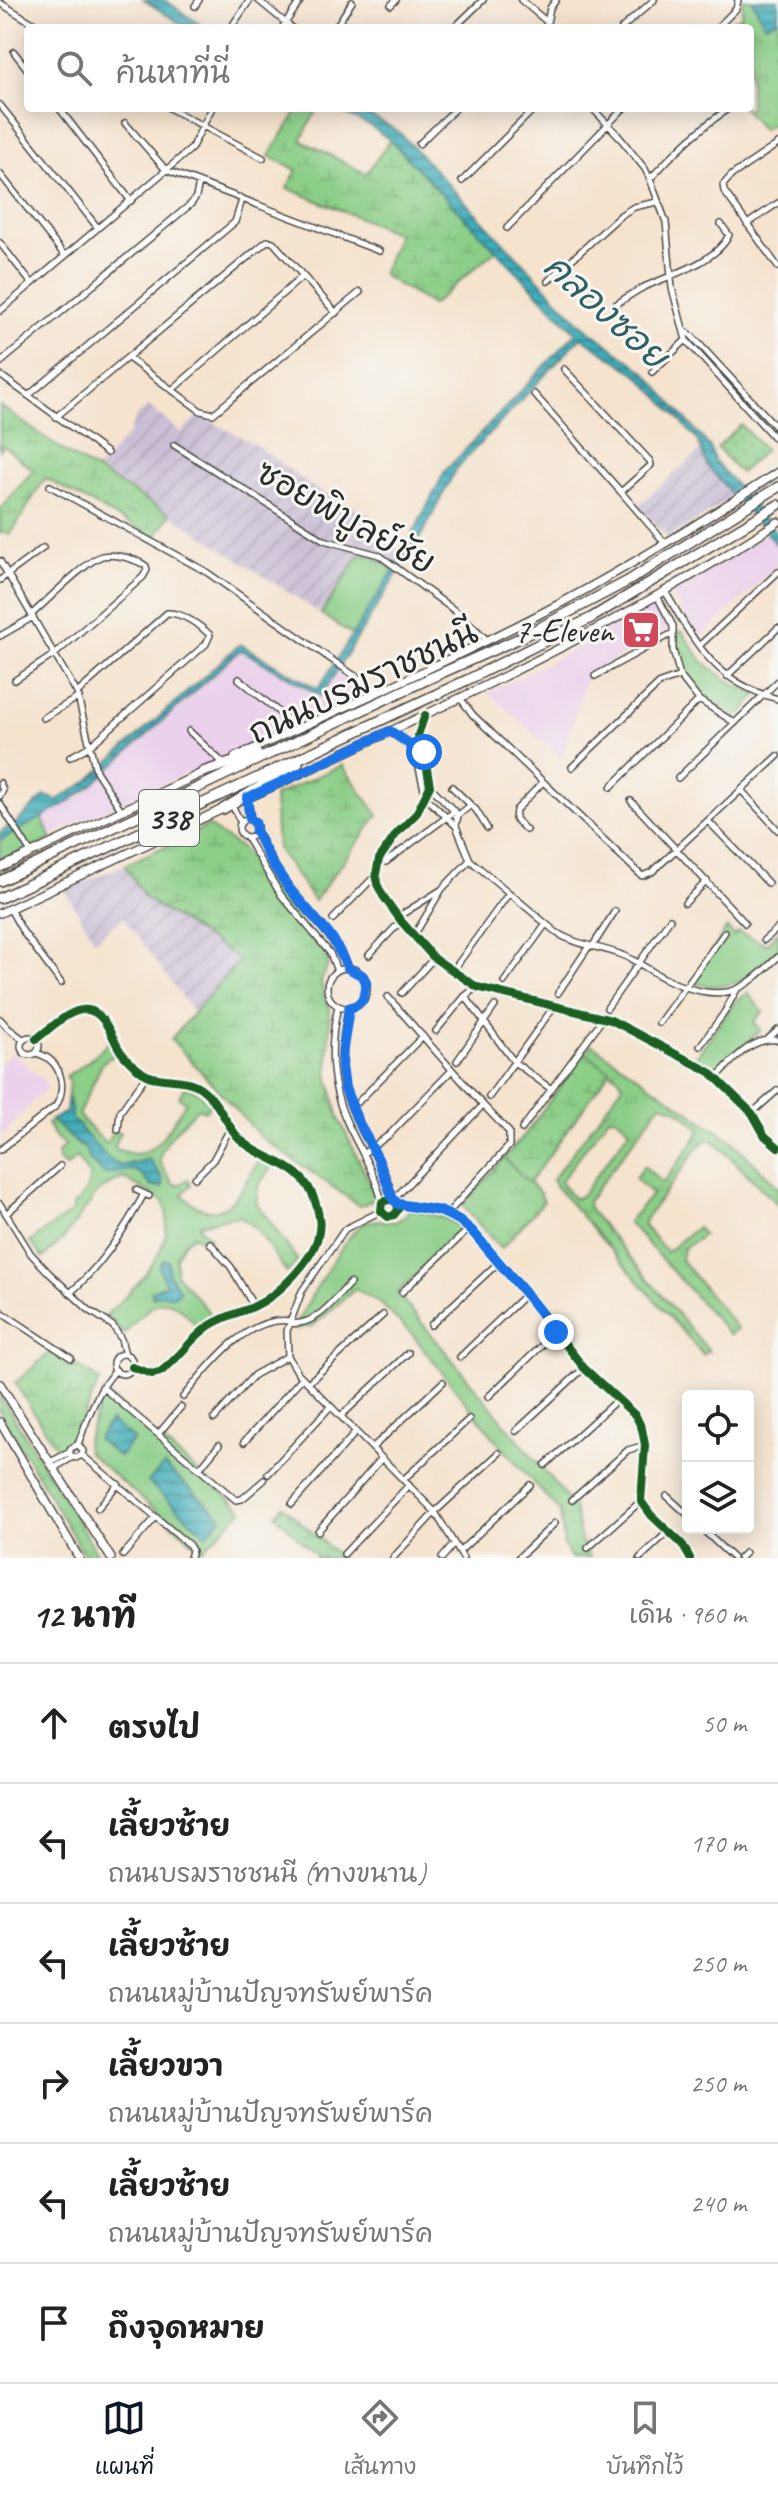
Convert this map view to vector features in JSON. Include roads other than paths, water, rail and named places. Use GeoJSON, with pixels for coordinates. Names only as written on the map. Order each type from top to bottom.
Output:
{"type":"FeatureCollection","features":[{"type":"Feature","properties":{"kind":"highway","name":"ถนนบรมราชชนนี"},"geometry":{"type":"LineString","coordinates":[[0,881],[522,637],[628,581],[778,487]]}},
{"type":"Feature","properties":{"kind":"highway","name":"ถนนบรมราชชนนี"},"geometry":{"type":"LineString","coordinates":[[0,898],[467,680],[591,618],[778,505]]}},
{"type":"Feature","properties":{"kind":"highway"},"geometry":{"type":"LineString","coordinates":[[203,772],[313,734]]}},
{"type":"Feature","properties":{"kind":"highway"},"geometry":{"type":"LineString","coordinates":[[227,807],[339,739]]}},
{"type":"Feature","properties":{"kind":"main road","name":"338"},"geometry":{"type":"LineString","coordinates":[[0,868],[487,640],[665,543],[778,472]]}},
{"type":"Feature","properties":{"kind":"main road","name":"338"},"geometry":{"type":"LineString","coordinates":[[0,913],[551,654],[657,596],[774,524]]}},
{"type":"Feature","properties":{"kind":"main road"},"geometry":{"type":"LineString","coordinates":[[0,1384],[111,1558]]}},
{"type":"Feature","properties":{"kind":"main road"},"geometry":{"type":"LineString","coordinates":[[0,1422],[79,1558]]}},
{"type":"Feature","properties":{"kind":"street"},"geometry":{"type":"LineString","coordinates":[[234,23],[250,0]]}},
{"type":"Feature","properties":{"kind":"street"},"geometry":{"type":"LineString","coordinates":[[258,0],[282,24]]}},
{"type":"Feature","properties":{"kind":"street"},"geometry":{"type":"LineString","coordinates":[[285,24],[301,0]]}},
{"type":"Feature","properties":{"kind":"street"},"geometry":{"type":"LineString","coordinates":[[458,24],[483,0]]}},
{"type":"Feature","properties":{"kind":"street"},"geometry":{"type":"LineString","coordinates":[[521,0],[546,24],[550,8],[556,0]]}},
{"type":"Feature","properties":{"kind":"street"},"geometry":{"type":"LineString","coordinates":[[627,24],[654,0]]}},
{"type":"Feature","properties":{"kind":"street"},"geometry":{"type":"LineString","coordinates":[[721,24],[736,9],[738,0]]}},
{"type":"Feature","properties":{"kind":"street"},"geometry":{"type":"LineString","coordinates":[[338,24],[352,2]]}},
{"type":"Feature","properties":{"kind":"street"},"geometry":{"type":"LineString","coordinates":[[0,3],[34,24]]}},
{"type":"Feature","properties":{"kind":"street"},"geometry":{"type":"LineString","coordinates":[[14,52],[24,65]]}},
{"type":"Feature","properties":{"kind":"street"},"geometry":{"type":"LineString","coordinates":[[0,105],[98,228]]}},
{"type":"Feature","properties":{"kind":"street"},"geometry":{"type":"LineString","coordinates":[[62,112],[131,201]]}},
{"type":"Feature","properties":{"kind":"street"},"geometry":{"type":"LineString","coordinates":[[176,112],[263,158]]}},
{"type":"Feature","properties":{"kind":"street"},"geometry":{"type":"LineString","coordinates":[[0,311],[191,149],[210,112]]}},
{"type":"Feature","properties":{"kind":"street"},"geometry":{"type":"LineString","coordinates":[[419,144],[452,112]]}},
{"type":"Feature","properties":{"kind":"street"},"geometry":{"type":"LineString","coordinates":[[462,181],[531,112]]}},
{"type":"Feature","properties":{"kind":"street"},"geometry":{"type":"LineString","coordinates":[[596,112],[650,179],[666,222],[671,277],[686,340],[778,442]]}},
{"type":"Feature","properties":{"kind":"street"},"geometry":{"type":"LineString","coordinates":[[507,228],[620,112]]}},
{"type":"Feature","properties":{"kind":"street"},"geometry":{"type":"LineString","coordinates":[[650,179],[673,154],[723,112]]}},
{"type":"Feature","properties":{"kind":"street"},"geometry":{"type":"LineString","coordinates":[[125,123],[166,170],[379,251]]}},
{"type":"Feature","properties":{"kind":"street"},"geometry":{"type":"LineString","coordinates":[[777,263],[724,191],[723,185],[732,175],[778,144]]}},
{"type":"Feature","properties":{"kind":"street"},"geometry":{"type":"LineString","coordinates":[[0,174],[65,256]]}},
{"type":"Feature","properties":{"kind":"street"},"geometry":{"type":"LineString","coordinates":[[0,363],[191,204],[199,183]]}},
{"type":"Feature","properties":{"kind":"street"},"geometry":{"type":"LineString","coordinates":[[29,395],[235,222],[242,200]]}},
{"type":"Feature","properties":{"kind":"street"},"geometry":{"type":"LineString","coordinates":[[548,281],[613,220],[634,207],[657,202]]}},
{"type":"Feature","properties":{"kind":"street"},"geometry":{"type":"LineString","coordinates":[[747,224],[778,203]]}},
{"type":"Feature","properties":{"kind":"street"},"geometry":{"type":"LineString","coordinates":[[615,305],[640,289],[684,272],[724,243],[729,235],[721,224]]}},
{"type":"Feature","properties":{"kind":"street"},"geometry":{"type":"LineString","coordinates":[[56,417],[270,240],[336,313]]}},
{"type":"Feature","properties":{"kind":"street"},"geometry":{"type":"LineString","coordinates":[[0,243],[32,284]]}},
{"type":"Feature","properties":{"kind":"street"},"geometry":{"type":"LineString","coordinates":[[172,390],[303,276]]}},
{"type":"Feature","properties":{"kind":"street"},"geometry":{"type":"LineString","coordinates":[[128,358],[201,411],[213,414],[360,292]]}},
{"type":"Feature","properties":{"kind":"street"},"geometry":{"type":"LineString","coordinates":[[683,329],[778,429]]}},
{"type":"Feature","properties":{"kind":"street"},"geometry":{"type":"LineString","coordinates":[[652,372],[691,335]]}},
{"type":"Feature","properties":{"kind":"street"},"geometry":{"type":"LineString","coordinates":[[710,368],[716,362]]}},
{"type":"Feature","properties":{"kind":"street"},"geometry":{"type":"LineString","coordinates":[[564,369],[650,461],[651,465],[621,492]]}},
{"type":"Feature","properties":{"kind":"street"},"geometry":{"type":"LineString","coordinates":[[0,375],[107,453]]}},
{"type":"Feature","properties":{"kind":"street"},"geometry":{"type":"LineString","coordinates":[[534,394],[665,543]]}},
{"type":"Feature","properties":{"kind":"street"},"geometry":{"type":"LineString","coordinates":[[742,402],[748,396]]}},
{"type":"Feature","properties":{"kind":"street","name":"ซอยพิบูลย์ชัย"},"geometry":{"type":"LineString","coordinates":[[174,445],[310,533],[324,540],[372,552],[391,563],[462,616],[487,640]]}},
{"type":"Feature","properties":{"kind":"street"},"geometry":{"type":"LineString","coordinates":[[50,486],[205,571],[341,667],[379,690]]}},
{"type":"Feature","properties":{"kind":"street"},"geometry":{"type":"LineString","coordinates":[[0,580],[43,548]]}},
{"type":"Feature","properties":{"kind":"street"},"geometry":{"type":"LineString","coordinates":[[0,636],[103,556],[124,558],[146,566],[143,577],[55,654],[15,680]]}},
{"type":"Feature","properties":{"kind":"street"},"geometry":{"type":"LineString","coordinates":[[0,561],[78,695],[96,771],[122,811]]}},
{"type":"Feature","properties":{"kind":"street"},"geometry":{"type":"LineString","coordinates":[[699,646],[778,572]]}},
{"type":"Feature","properties":{"kind":"street"},"geometry":{"type":"LineString","coordinates":[[665,591],[709,661],[727,676],[762,695],[778,699]]}},
{"type":"Feature","properties":{"kind":"street"},"geometry":{"type":"LineString","coordinates":[[657,596],[674,629],[673,650],[680,676],[699,700],[735,723]]}},
{"type":"Feature","properties":{"kind":"street"},"geometry":{"type":"LineString","coordinates":[[43,718],[78,695],[167,613],[181,616],[210,635],[206,644],[90,746],[70,757]]}},
{"type":"Feature","properties":{"kind":"street"},"geometry":{"type":"LineString","coordinates":[[595,676],[683,621]]}},
{"type":"Feature","properties":{"kind":"street"},"geometry":{"type":"LineString","coordinates":[[727,676],[778,628]]}},
{"type":"Feature","properties":{"kind":"street"},"geometry":{"type":"LineString","coordinates":[[572,767],[660,683],[680,676]]}},
{"type":"Feature","properties":{"kind":"street"},"geometry":{"type":"LineString","coordinates":[[239,679],[298,728]]}},
{"type":"Feature","properties":{"kind":"street"},"geometry":{"type":"LineString","coordinates":[[678,778],[778,681]]}},
{"type":"Feature","properties":{"kind":"street"},"geometry":{"type":"LineString","coordinates":[[460,698],[473,715],[642,876],[652,872],[778,756]]}},
{"type":"Feature","properties":{"kind":"street"},"geometry":{"type":"LineString","coordinates":[[611,787],[699,700]]}},
{"type":"Feature","properties":{"kind":"street"},"geometry":{"type":"LineString","coordinates":[[425,715],[418,735],[430,786],[416,814],[397,833],[379,859],[376,874],[383,896],[401,921],[434,958],[477,987],[604,1017],[717,1077],[752,1113],[765,1136],[778,1147]]}},
{"type":"Feature","properties":{"kind":"street"},"geometry":{"type":"LineString","coordinates":[[189,731],[223,763]]}},
{"type":"Feature","properties":{"kind":"street"},"geometry":{"type":"LineString","coordinates":[[390,731],[408,743],[416,756],[426,798],[451,822],[470,860],[571,941],[616,953],[685,987],[704,992],[736,990],[778,957]]}},
{"type":"Feature","properties":{"kind":"street"},"geometry":{"type":"LineString","coordinates":[[416,756],[424,752]]}},
{"type":"Feature","properties":{"kind":"street"},"geometry":{"type":"LineString","coordinates":[[773,761],[778,767]]}},
{"type":"Feature","properties":{"kind":"street"},"geometry":{"type":"LineString","coordinates":[[526,830],[515,819],[516,810],[543,782]]}},
{"type":"Feature","properties":{"kind":"street"},"geometry":{"type":"LineString","coordinates":[[0,783],[3,790],[0,796]]}},
{"type":"Feature","properties":{"kind":"street"},"geometry":{"type":"LineString","coordinates":[[430,786],[456,813]]}},
{"type":"Feature","properties":{"kind":"street"},"geometry":{"type":"LineString","coordinates":[[452,787],[481,816],[487,828]]}},
{"type":"Feature","properties":{"kind":"street"},"geometry":{"type":"LineString","coordinates":[[741,790],[778,830]]}},
{"type":"Feature","properties":{"kind":"street"},"geometry":{"type":"LineString","coordinates":[[247,798],[250,819],[257,826],[256,832],[272,863],[333,939],[348,968],[363,976],[366,983],[363,999],[349,1008],[338,1006],[331,1000],[327,984],[337,971],[348,968]]}},
{"type":"Feature","properties":{"kind":"street"},"geometry":{"type":"LineString","coordinates":[[631,801],[745,923]]}},
{"type":"Feature","properties":{"kind":"street"},"geometry":{"type":"LineString","coordinates":[[0,804],[31,853]]}},
{"type":"Feature","properties":{"kind":"street"},"geometry":{"type":"LineString","coordinates":[[386,862],[451,822],[456,813],[471,805]]}},
{"type":"Feature","properties":{"kind":"street"},"geometry":{"type":"LineString","coordinates":[[227,807],[241,823]]}},
{"type":"Feature","properties":{"kind":"street"},"geometry":{"type":"LineString","coordinates":[[451,822],[456,813]]}},
{"type":"Feature","properties":{"kind":"street"},"geometry":{"type":"LineString","coordinates":[[241,823],[250,819]]}},
{"type":"Feature","properties":{"kind":"street"},"geometry":{"type":"LineString","coordinates":[[708,821],[768,883]]}},
{"type":"Feature","properties":{"kind":"street"},"geometry":{"type":"LineString","coordinates":[[241,823],[239,830],[281,895],[330,953],[337,971]]}},
{"type":"Feature","properties":{"kind":"street"},"geometry":{"type":"LineString","coordinates":[[246,837],[256,832]]}},
{"type":"Feature","properties":{"kind":"street"},"geometry":{"type":"LineString","coordinates":[[418,929],[442,889],[470,860]]}},
{"type":"Feature","properties":{"kind":"street"},"geometry":{"type":"LineString","coordinates":[[333,919],[376,874]]}},
{"type":"Feature","properties":{"kind":"street"},"geometry":{"type":"LineString","coordinates":[[685,903],[707,881]]}},
{"type":"Feature","properties":{"kind":"street"},"geometry":{"type":"LineString","coordinates":[[404,913],[442,889]]}},
{"type":"Feature","properties":{"kind":"street"},"geometry":{"type":"LineString","coordinates":[[457,965],[509,893]]}},
{"type":"Feature","properties":{"kind":"street"},"geometry":{"type":"LineString","coordinates":[[9,908],[61,983]]}},
{"type":"Feature","properties":{"kind":"street"},"geometry":{"type":"LineString","coordinates":[[558,993],[615,911]]}},
{"type":"Feature","properties":{"kind":"street"},"geometry":{"type":"LineString","coordinates":[[607,1008],[670,919]]}},
{"type":"Feature","properties":{"kind":"street"},"geometry":{"type":"LineString","coordinates":[[369,955],[401,921]]}},
{"type":"Feature","properties":{"kind":"street"},"geometry":{"type":"LineString","coordinates":[[504,982],[546,924]]}},
{"type":"Feature","properties":{"kind":"street"},"geometry":{"type":"LineString","coordinates":[[764,940],[778,928]]}},
{"type":"Feature","properties":{"kind":"street"},"geometry":{"type":"LineString","coordinates":[[659,1023],[725,932]]}},
{"type":"Feature","properties":{"kind":"street"},"geometry":{"type":"LineString","coordinates":[[402,993],[434,958]]}},
{"type":"Feature","properties":{"kind":"street"},"geometry":{"type":"LineString","coordinates":[[436,1031],[465,996],[477,987]]}},
{"type":"Feature","properties":{"kind":"street"},"geometry":{"type":"LineString","coordinates":[[700,1046],[736,990]]}},
{"type":"Feature","properties":{"kind":"street"},"geometry":{"type":"LineString","coordinates":[[465,996],[514,1062],[551,1089]]}},
{"type":"Feature","properties":{"kind":"street"},"geometry":{"type":"LineString","coordinates":[[388,997],[509,1132],[509,1146],[447,1214]]}},
{"type":"Feature","properties":{"kind":"street"},"geometry":{"type":"LineString","coordinates":[[489,1097],[555,1005]]}},
{"type":"Feature","properties":{"kind":"street"},"geometry":{"type":"LineString","coordinates":[[338,1006],[333,1049],[334,1087],[364,1153],[382,1202],[381,1211],[391,1217],[397,1213],[395,1201],[348,1097],[342,1066],[349,1008]]}},
{"type":"Feature","properties":{"kind":"street"},"geometry":{"type":"LineString","coordinates":[[457,1061],[495,1006]]}},
{"type":"Feature","properties":{"kind":"street"},"geometry":{"type":"LineString","coordinates":[[36,1039],[78,1010],[91,1010],[103,1019],[123,1054],[146,1076],[192,1082],[208,1092],[245,1143],[306,1183],[318,1212],[320,1229],[315,1249],[283,1284],[254,1307],[209,1326],[160,1372],[152,1374],[132,1367]]}},
{"type":"Feature","properties":{"kind":"street"},"geometry":{"type":"LineString","coordinates":[[522,1129],[604,1017]]}},
{"type":"Feature","properties":{"kind":"street"},"geometry":{"type":"LineString","coordinates":[[0,1019],[24,1040]]}},
{"type":"Feature","properties":{"kind":"street"},"geometry":{"type":"LineString","coordinates":[[717,1077],[753,1044],[768,1039],[778,1030]]}},
{"type":"Feature","properties":{"kind":"street"},"geometry":{"type":"LineString","coordinates":[[358,1102],[423,1036]]}},
{"type":"Feature","properties":{"kind":"street"},"geometry":{"type":"LineString","coordinates":[[0,1150],[56,1106],[60,1099],[63,1087],[54,1063],[47,1056],[24,1052],[21,1045],[24,1040],[30,1037],[36,1039],[39,1046],[36,1053]]}},
{"type":"Feature","properties":{"kind":"street"},"geometry":{"type":"LineString","coordinates":[[768,1039],[778,1040]]}},
{"type":"Feature","properties":{"kind":"street"},"geometry":{"type":"LineString","coordinates":[[360,1146],[389,1135],[452,1070]]}},
{"type":"Feature","properties":{"kind":"street"},"geometry":{"type":"LineString","coordinates":[[118,1130],[120,1112],[146,1076]]}},
{"type":"Feature","properties":{"kind":"street"},"geometry":{"type":"LineString","coordinates":[[752,1113],[778,1090]]}},
{"type":"Feature","properties":{"kind":"street"},"geometry":{"type":"LineString","coordinates":[[395,1201],[483,1105]]}},
{"type":"Feature","properties":{"kind":"street"},"geometry":{"type":"LineString","coordinates":[[195,1178],[213,1160],[231,1127]]}},
{"type":"Feature","properties":{"kind":"street"},"geometry":{"type":"LineString","coordinates":[[364,1153],[371,1144]]}},
{"type":"Feature","properties":{"kind":"street"},"geometry":{"type":"LineString","coordinates":[[6,1214],[60,1166]]}},
{"type":"Feature","properties":{"kind":"street"},"geometry":{"type":"LineString","coordinates":[[70,1293],[116,1241],[146,1195],[136,1190]]}},
{"type":"Feature","properties":{"kind":"street"},"geometry":{"type":"LineString","coordinates":[[382,1202],[395,1201],[447,1214],[469,1229],[526,1294],[584,1368],[636,1416],[645,1445],[641,1501],[651,1515],[682,1544],[690,1558]]}},
{"type":"Feature","properties":{"kind":"street"},"geometry":{"type":"LineString","coordinates":[[0,1204],[31,1254],[89,1310],[113,1326],[132,1367]]}},
{"type":"Feature","properties":{"kind":"street"},"geometry":{"type":"LineString","coordinates":[[381,1211],[345,1229],[302,1291],[289,1322],[288,1356],[302,1378],[435,1512],[461,1555],[530,1485]]}},
{"type":"Feature","properties":{"kind":"street"},"geometry":{"type":"LineString","coordinates":[[402,1292],[469,1229]]}},
{"type":"Feature","properties":{"kind":"street"},"geometry":{"type":"LineString","coordinates":[[210,1243],[231,1267],[254,1307]]}},
{"type":"Feature","properties":{"kind":"street"},"geometry":{"type":"LineString","coordinates":[[431,1325],[498,1263]]}},
{"type":"Feature","properties":{"kind":"street"},"geometry":{"type":"LineString","coordinates":[[183,1397],[224,1350],[242,1336],[271,1321],[300,1325],[313,1320],[350,1283]]}},
{"type":"Feature","properties":{"kind":"street"},"geometry":{"type":"LineString","coordinates":[[460,1357],[526,1294]]}},
{"type":"Feature","properties":{"kind":"street"},"geometry":{"type":"LineString","coordinates":[[0,1311],[71,1358]]}},
{"type":"Feature","properties":{"kind":"street"},"geometry":{"type":"LineString","coordinates":[[308,1383],[383,1315]]}},
{"type":"Feature","properties":{"kind":"street"},"geometry":{"type":"LineString","coordinates":[[488,1397],[556,1332]]}},
{"type":"Feature","properties":{"kind":"street"},"geometry":{"type":"LineString","coordinates":[[341,1416],[408,1353]]}},
{"type":"Feature","properties":{"kind":"street"},"geometry":{"type":"LineString","coordinates":[[125,1354],[119,1355],[113,1365],[116,1370],[126,1373],[132,1367]]}},
{"type":"Feature","properties":{"kind":"street"},"geometry":{"type":"LineString","coordinates":[[214,1419],[254,1375],[288,1356]]}},
{"type":"Feature","properties":{"kind":"street"},"geometry":{"type":"LineString","coordinates":[[516,1431],[584,1368]]}},
{"type":"Feature","properties":{"kind":"street"},"geometry":{"type":"LineString","coordinates":[[71,1454],[72,1446],[78,1444],[102,1387],[116,1370]]}},
{"type":"Feature","properties":{"kind":"street"},"geometry":{"type":"LineString","coordinates":[[244,1442],[302,1378]]}},
{"type":"Feature","properties":{"kind":"street"},"geometry":{"type":"LineString","coordinates":[[372,1448],[443,1382]]}},
{"type":"Feature","properties":{"kind":"street"},"geometry":{"type":"LineString","coordinates":[[102,1387],[236,1500],[242,1499],[264,1480]]}},
{"type":"Feature","properties":{"kind":"street"},"geometry":{"type":"LineString","coordinates":[[545,1465],[619,1398]]}},
{"type":"Feature","properties":{"kind":"street"},"geometry":{"type":"LineString","coordinates":[[159,1433],[181,1407]]}},
{"type":"Feature","properties":{"kind":"street"},"geometry":{"type":"LineString","coordinates":[[268,1474],[330,1407]]}},
{"type":"Feature","properties":{"kind":"street"},"geometry":{"type":"LineString","coordinates":[[403,1480],[469,1419]]}},
{"type":"Feature","properties":{"kind":"street"},"geometry":{"type":"LineString","coordinates":[[292,1504],[356,1432]]}},
{"type":"Feature","properties":{"kind":"street"},"geometry":{"type":"LineString","coordinates":[[78,1444],[83,1449],[82,1455]]}},
{"type":"Feature","properties":{"kind":"street"},"geometry":{"type":"LineString","coordinates":[[200,1468],[219,1445]]}},
{"type":"Feature","properties":{"kind":"street"},"geometry":{"type":"LineString","coordinates":[[572,1500],[628,1450],[645,1445]]}},
{"type":"Feature","properties":{"kind":"street"},"geometry":{"type":"LineString","coordinates":[[393,1558],[435,1512],[499,1453]]}},
{"type":"Feature","properties":{"kind":"street"},"geometry":{"type":"LineString","coordinates":[[52,1465],[71,1454],[82,1455],[189,1545],[192,1550],[190,1558]]}},
{"type":"Feature","properties":{"kind":"street"},"geometry":{"type":"LineString","coordinates":[[318,1531],[382,1458]]}},
{"type":"Feature","properties":{"kind":"street"},"geometry":{"type":"LineString","coordinates":[[98,1508],[118,1484]]}},
{"type":"Feature","properties":{"kind":"street"},"geometry":{"type":"LineString","coordinates":[[344,1554],[409,1485]]}},
{"type":"Feature","properties":{"kind":"street"},"geometry":{"type":"LineString","coordinates":[[667,1496],[682,1510]]}},
{"type":"Feature","properties":{"kind":"street"},"geometry":{"type":"LineString","coordinates":[[588,1548],[641,1501]]}},
{"type":"Feature","properties":{"kind":"street"},"geometry":{"type":"LineString","coordinates":[[123,1555],[156,1517]]}},
{"type":"Feature","properties":{"kind":"street"},"geometry":{"type":"LineString","coordinates":[[518,1558],[555,1523]]}},
{"type":"Feature","properties":{"kind":"street"},"geometry":{"type":"LineString","coordinates":[[640,1558],[669,1531]]}},
{"type":"Feature","properties":{"kind":"street"},"geometry":{"type":"LineString","coordinates":[[707,1534],[733,1558]]}},
{"type":"Feature","properties":{"kind":"street"},"geometry":{"type":"LineString","coordinates":[[442,1558],[454,1544]]}},
{"type":"Feature","properties":{"kind":"water"},"geometry":{"type":"Polygon","coordinates":[[[144,0],[165,0],[199,24],[181,24],[144,0]]]}},
{"type":"Feature","properties":{"kind":"water"},"geometry":{"type":"Polygon","coordinates":[[[752,0],[778,0],[778,19],[765,25],[752,0]]]}},
{"type":"Feature","properties":{"kind":"water"},"geometry":{"type":"Polygon","coordinates":[[[340,112],[362,112],[397,130],[581,324],[645,372],[710,447],[714,460],[778,534],[778,546],[707,466],[698,441],[675,414],[638,375],[581,337],[456,469],[424,531],[321,696],[239,651],[91,786],[66,804],[0,841],[0,832],[17,822],[45,796],[57,800],[87,782],[240,644],[318,689],[398,563],[445,471],[576,333],[390,140],[369,125],[340,112]]]}},
{"type":"Feature","properties":{"kind":"water"},"geometry":{"type":"Polygon","coordinates":[[[68,1097],[73,1121],[105,1154],[121,1166],[149,1159],[162,1178],[163,1187],[152,1187],[135,1171],[104,1174],[89,1159],[84,1147],[51,1120],[66,1112],[68,1097]]]}},
{"type":"Feature","properties":{"kind":"water"},"geometry":{"type":"Polygon","coordinates":[[[165,1259],[169,1261],[170,1276],[180,1292],[174,1296],[162,1294],[153,1297],[151,1291],[166,1285],[159,1268],[165,1259]]]}},
{"type":"Feature","properties":{"kind":"water"},"geometry":{"type":"Polygon","coordinates":[[[110,1421],[134,1439],[119,1457],[97,1439],[110,1421]]]}},
{"type":"Feature","properties":{"kind":"water"},"geometry":{"type":"Polygon","coordinates":[[[164,1465],[222,1517],[206,1535],[148,1482],[164,1465]]]}},
{"type":"Feature","properties":{"kind":"place","name":"7-Eleven"},"geometry":{"type":"Point","coordinates":[641,630]}},
{"type":"Feature","properties":{"kind":"water label","name":"คลองซอย"},"geometry":{"type":"Point","coordinates":[606,311]}}]}
